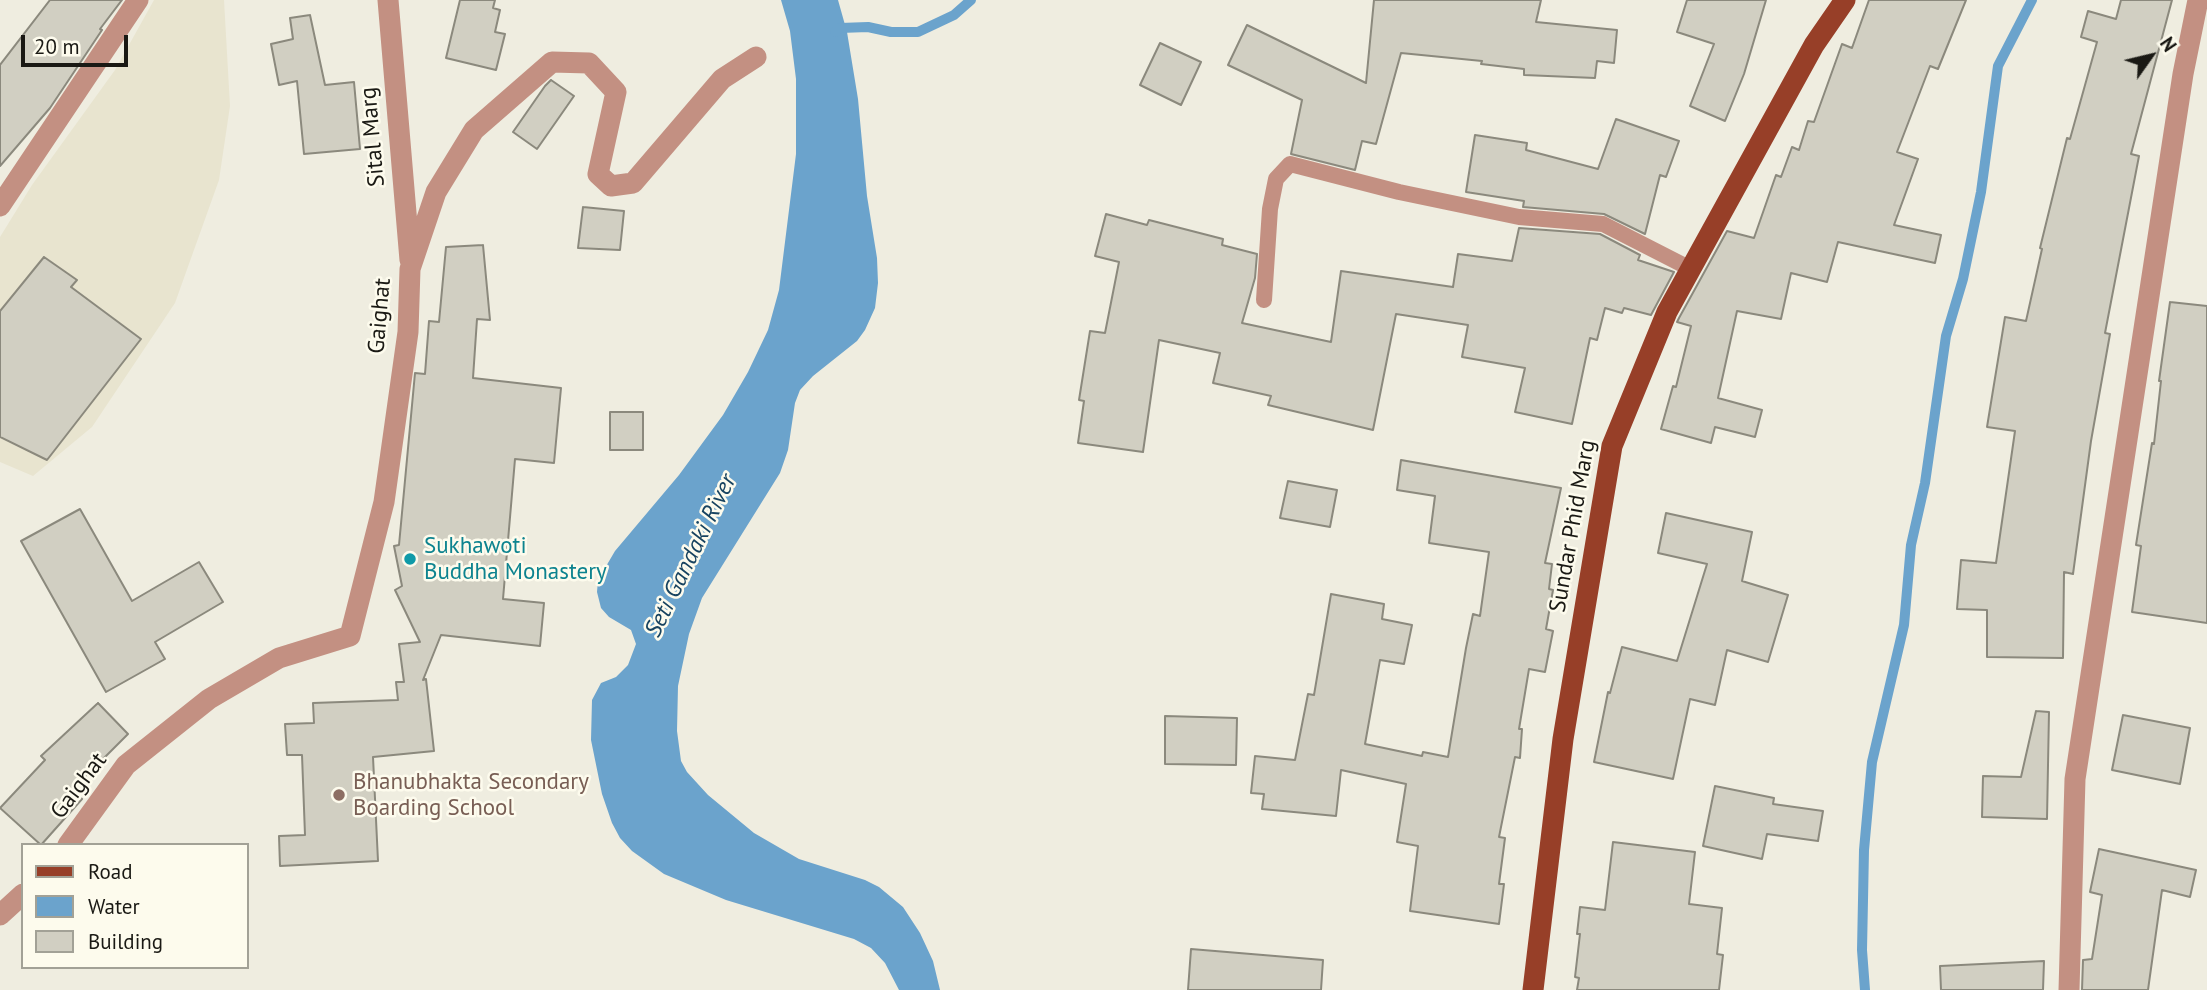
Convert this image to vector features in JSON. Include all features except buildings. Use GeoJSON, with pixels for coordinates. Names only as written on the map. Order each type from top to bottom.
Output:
{"type":"FeatureCollection","features":[{"type":"Feature","properties":{"kind":"main road","name":"Sundar Phid Marg"},"geometry":{"type":"LineString","coordinates":[[1533,990],[1563,739],[1612,446],[1667,312],[1814,45],[1845,0]]}},
{"type":"Feature","properties":{"kind":"street"},"geometry":{"type":"LineString","coordinates":[[0,206],[138,0]]}},
{"type":"Feature","properties":{"kind":"street","name":"Sital Marg"},"geometry":{"type":"LineString","coordinates":[[388,0],[410,269]]}},
{"type":"Feature","properties":{"kind":"street"},"geometry":{"type":"LineString","coordinates":[[2069,990],[2075,779],[2183,74],[2198,0]]}},
{"type":"Feature","properties":{"kind":"street","name":"Gaighat"},"geometry":{"type":"LineString","coordinates":[[69,843],[127,765],[209,699],[279,658],[350,636],[384,502],[408,332],[410,269],[436,192],[474,130],[552,62],[589,63],[616,92],[598,173],[611,186],[633,183],[722,79],[756,57]]}},
{"type":"Feature","properties":{"kind":"street"},"geometry":{"type":"LineString","coordinates":[[0,915],[21,896]]}},
{"type":"Feature","properties":{"kind":"lane"},"geometry":{"type":"LineString","coordinates":[[1264,300],[1270,209],[1276,179],[1290,164],[1399,192],[1519,216],[1603,224],[1691,269]]}},
{"type":"Feature","properties":{"kind":"shaded area"},"geometry":{"type":"Polygon","coordinates":[[[154,0],[224,0],[230,106],[219,180],[175,303],[92,427],[33,476],[0,462],[0,237],[32,185],[115,70],[154,0]]]}},
{"type":"Feature","properties":{"kind":"water","name":"Seti Gandaki River"},"geometry":{"type":"Polygon","coordinates":[[[781,0],[838,0],[847,32],[858,99],[867,196],[877,258],[875,308],[857,341],[813,376],[800,390],[795,403],[788,450],[780,473],[702,598],[689,634],[678,686],[677,731],[681,761],[687,772],[708,795],[754,833],[799,859],[865,880],[879,887],[903,907],[920,933],[933,961],[940,990],[899,990],[885,963],[871,948],[854,939],[726,900],[664,874],[632,851],[620,838],[602,794],[591,740],[592,700],[601,683],[616,677],[628,665],[636,644],[631,630],[609,617],[601,608],[597,592],[598,580],[615,551],[679,475],[723,415],[768,330],[779,290],[796,154],[796,79],[790,31],[781,0]]]}},
{"type":"Feature","properties":{"kind":"waterway"},"geometry":{"type":"LineString","coordinates":[[835,32],[840,28],[868,27],[891,32],[918,32],[954,15],[971,0]]}},
{"type":"Feature","properties":{"kind":"waterway"},"geometry":{"type":"LineString","coordinates":[[1865,990],[1862,950],[1864,850],[1872,762],[1904,625],[1911,545],[1925,483],[1946,336],[1963,279],[1981,192],[1998,66],[2032,0]]}},
{"type":"Feature","properties":{"kind":"place","name":"Sukhawoti Buddha Monastery"},"geometry":{"type":"Point","coordinates":[410,559]}},
{"type":"Feature","properties":{"kind":"place","name":"Bhanubhakta Secondary Boarding School"},"geometry":{"type":"Point","coordinates":[339,795]}}]}
